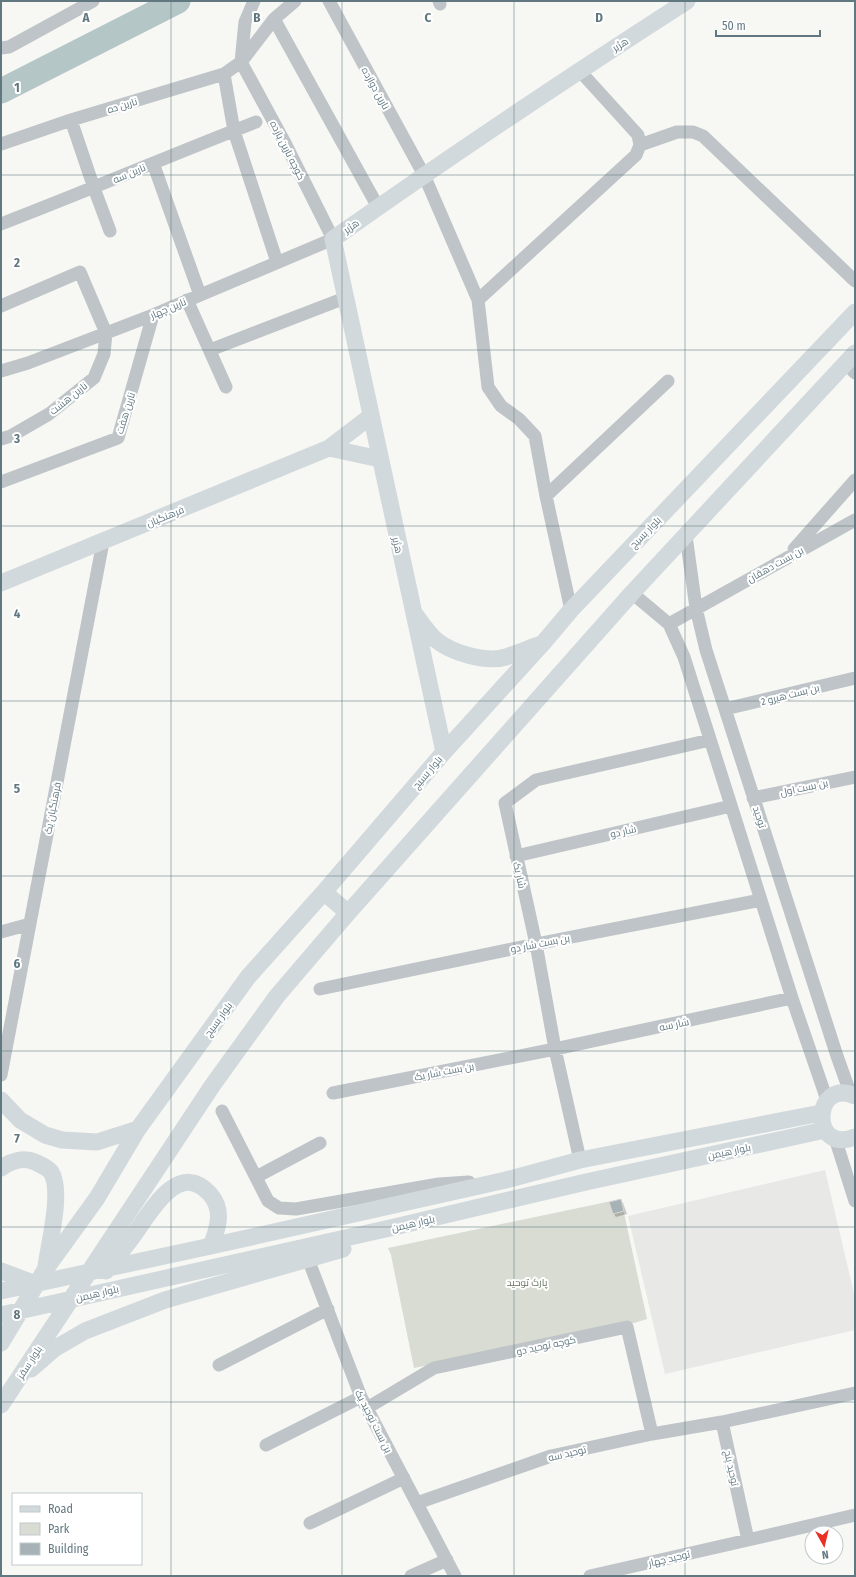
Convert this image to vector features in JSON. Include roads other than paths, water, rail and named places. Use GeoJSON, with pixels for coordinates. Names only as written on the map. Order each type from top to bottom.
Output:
{"type":"FeatureCollection","features":[{"type":"Feature","properties":{"kind":"main road","name":"هژیر"},"geometry":{"type":"LineString","coordinates":[[444,752],[333,239],[424,175],[579,70],[687,1]]}},
{"type":"Feature","properties":{"kind":"main road","name":"بلوار بسیج"},"geometry":{"type":"LineString","coordinates":[[45,1270],[97,1198],[138,1129],[248,977],[324,892],[444,752],[572,610],[855,312]]}},
{"type":"Feature","properties":{"kind":"main road"},"geometry":{"type":"LineString","coordinates":[[56,1320],[216,1080],[276,996],[632,593],[852,363]]}},
{"type":"Feature","properties":{"kind":"main road","name":"فرهنگیان"},"geometry":{"type":"LineString","coordinates":[[1,583],[329,448],[371,416]]}},
{"type":"Feature","properties":{"kind":"main road"},"geometry":{"type":"LineString","coordinates":[[329,448],[380,459]]}},
{"type":"Feature","properties":{"kind":"main road","name":"هژیر"},"geometry":{"type":"LineString","coordinates":[[413,612],[436,640],[457,651],[473,656],[487,659],[505,657],[544,642]]}},
{"type":"Feature","properties":{"kind":"main road"},"geometry":{"type":"LineString","coordinates":[[324,892],[348,913]]}},
{"type":"Feature","properties":{"kind":"main road","name":"بلوار هیمن"},"geometry":{"type":"LineString","coordinates":[[1,1291],[506,1180],[580,1160],[824,1107],[838,1094],[853,1096]]}},
{"type":"Feature","properties":{"kind":"main road"},"geometry":{"type":"LineString","coordinates":[[1,1100],[20,1120],[45,1135],[62,1140],[97,1142],[138,1129]]}},
{"type":"Feature","properties":{"kind":"main road"},"geometry":{"type":"LineString","coordinates":[[824,1107],[821,1122],[830,1134]]}},
{"type":"Feature","properties":{"kind":"main road","name":"بلوار هیمن"},"geometry":{"type":"LineString","coordinates":[[1,1315],[390,1228],[586,1182],[830,1134],[848,1140],[855,1137]]}},
{"type":"Feature","properties":{"kind":"main road"},"geometry":{"type":"LineString","coordinates":[[1,1168],[8,1163],[18,1160],[32,1161],[50,1171],[55,1181],[57,1198],[45,1270],[1,1343]]}},
{"type":"Feature","properties":{"kind":"main road"},"geometry":{"type":"LineString","coordinates":[[56,1320],[99,1280],[135,1234],[156,1202],[174,1186],[192,1183],[205,1189],[216,1201],[219,1214],[217,1231],[206,1247]]}},
{"type":"Feature","properties":{"kind":"main road"},"geometry":{"type":"LineString","coordinates":[[14,1384],[54,1349],[85,1331],[165,1300],[358,1245],[390,1228]]}},
{"type":"Feature","properties":{"kind":"main road"},"geometry":{"type":"LineString","coordinates":[[1,1271],[33,1283]]}},
{"type":"Feature","properties":{"kind":"main road","name":"بلوار سقز"},"geometry":{"type":"LineString","coordinates":[[1,1405],[56,1320]]}},
{"type":"Feature","properties":{"kind":"street"},"geometry":{"type":"LineString","coordinates":[[240,62],[245,22],[254,1]]}},
{"type":"Feature","properties":{"kind":"street"},"geometry":{"type":"LineString","coordinates":[[240,62],[274,19],[295,1]]}},
{"type":"Feature","properties":{"kind":"street","name":"نارین دوازده"},"geometry":{"type":"LineString","coordinates":[[329,1],[424,175],[478,300],[488,387],[501,406],[519,419],[535,436],[546,496],[572,610]]}},
{"type":"Feature","properties":{"kind":"street"},"geometry":{"type":"LineString","coordinates":[[1,48],[9,47],[85,3]]}},
{"type":"Feature","properties":{"kind":"street"},"geometry":{"type":"LineString","coordinates":[[274,19],[378,207]]}},
{"type":"Feature","properties":{"kind":"street","name":"نارین ده"},"geometry":{"type":"LineString","coordinates":[[1,144],[71,120],[224,74],[240,62]]}},
{"type":"Feature","properties":{"kind":"street","name":"کوچه نارین یازده"},"geometry":{"type":"LineString","coordinates":[[240,62],[284,141],[333,239]]}},
{"type":"Feature","properties":{"kind":"street"},"geometry":{"type":"LineString","coordinates":[[478,300],[636,155],[640,145],[638,135],[579,70]]}},
{"type":"Feature","properties":{"kind":"street"},"geometry":{"type":"LineString","coordinates":[[224,74],[234,131],[277,262]]}},
{"type":"Feature","properties":{"kind":"street"},"geometry":{"type":"LineString","coordinates":[[71,120],[110,231]]}},
{"type":"Feature","properties":{"kind":"street","name":"نارین سه"},"geometry":{"type":"LineString","coordinates":[[1,224],[256,122]]}},
{"type":"Feature","properties":{"kind":"street"},"geometry":{"type":"LineString","coordinates":[[640,145],[678,132],[693,132],[704,136],[855,281]]}},
{"type":"Feature","properties":{"kind":"street"},"geometry":{"type":"LineString","coordinates":[[153,163],[200,295]]}},
{"type":"Feature","properties":{"kind":"street","name":"نارین چهار"},"geometry":{"type":"LineString","coordinates":[[1,371],[28,363],[153,315],[333,239]]}},
{"type":"Feature","properties":{"kind":"street"},"geometry":{"type":"LineString","coordinates":[[1,306],[80,272],[106,333]]}},
{"type":"Feature","properties":{"kind":"street"},"geometry":{"type":"LineString","coordinates":[[210,350],[345,298]]}},
{"type":"Feature","properties":{"kind":"street"},"geometry":{"type":"LineString","coordinates":[[188,300],[226,387]]}},
{"type":"Feature","properties":{"kind":"street","name":"نارین هفت"},"geometry":{"type":"LineString","coordinates":[[1,482],[118,438],[153,315]]}},
{"type":"Feature","properties":{"kind":"street","name":"نارین هشت"},"geometry":{"type":"LineString","coordinates":[[1,439],[11,436],[49,414],[94,378],[104,354],[106,333]]}},
{"type":"Feature","properties":{"kind":"street"},"geometry":{"type":"LineString","coordinates":[[546,496],[668,381]]}},
{"type":"Feature","properties":{"kind":"street"},"geometry":{"type":"LineString","coordinates":[[787,557],[855,480]]}},
{"type":"Feature","properties":{"kind":"street","name":"بن بست دهقان"},"geometry":{"type":"LineString","coordinates":[[669,624],[855,520]]}},
{"type":"Feature","properties":{"kind":"street","name":"توحید"},"geometry":{"type":"LineString","coordinates":[[686,536],[696,608],[706,650],[837,1056],[853,1096]]}},
{"type":"Feature","properties":{"kind":"street","name":"فرهنگیان یک"},"geometry":{"type":"LineString","coordinates":[[1,1075],[103,542]]}},
{"type":"Feature","properties":{"kind":"street"},"geometry":{"type":"LineString","coordinates":[[632,593],[669,624],[684,657],[792,998],[816,1063],[824,1107]]}},
{"type":"Feature","properties":{"kind":"street","name":"بن بست هیرو 2"},"geometry":{"type":"LineString","coordinates":[[725,709],[855,678]]}},
{"type":"Feature","properties":{"kind":"street","name":"شار یک"},"geometry":{"type":"LineString","coordinates":[[580,1160],[555,1049],[536,944],[505,803],[536,780],[710,740]]}},
{"type":"Feature","properties":{"kind":"street","name":"بن بست اول"},"geometry":{"type":"LineString","coordinates":[[753,798],[855,777]]}},
{"type":"Feature","properties":{"kind":"street","name":"شار دو"},"geometry":{"type":"LineString","coordinates":[[516,856],[731,806]]}},
{"type":"Feature","properties":{"kind":"street","name":"بن بست شار دو"},"geometry":{"type":"LineString","coordinates":[[320,989],[536,944],[761,900]]}},
{"type":"Feature","properties":{"kind":"street"},"geometry":{"type":"LineString","coordinates":[[1,932],[30,924]]}},
{"type":"Feature","properties":{"kind":"street","name":"شار سه"},"geometry":{"type":"LineString","coordinates":[[555,1049],[792,998]]}},
{"type":"Feature","properties":{"kind":"street","name":"بن بست شار یک"},"geometry":{"type":"LineString","coordinates":[[334,1093],[555,1049]]}},
{"type":"Feature","properties":{"kind":"street"},"geometry":{"type":"LineString","coordinates":[[816,1063],[837,1056]]}},
{"type":"Feature","properties":{"kind":"street"},"geometry":{"type":"LineString","coordinates":[[222,1111],[268,1200],[279,1208],[296,1210],[439,1184],[506,1180]]}},
{"type":"Feature","properties":{"kind":"street"},"geometry":{"type":"LineString","coordinates":[[830,1134],[855,1201]]}},
{"type":"Feature","properties":{"kind":"street"},"geometry":{"type":"LineString","coordinates":[[256,1177],[320,1143]]}},
{"type":"Feature","properties":{"kind":"street","name":"بن بست توحید یک"},"geometry":{"type":"LineString","coordinates":[[308,1259],[364,1403],[455,1576]]}},
{"type":"Feature","properties":{"kind":"street"},"geometry":{"type":"LineString","coordinates":[[219,1365],[328,1309]]}},
{"type":"Feature","properties":{"kind":"street","name":"کوچه توحید دو"},"geometry":{"type":"LineString","coordinates":[[364,1403],[434,1368],[627,1327],[652,1434]]}},
{"type":"Feature","properties":{"kind":"street"},"geometry":{"type":"LineString","coordinates":[[722,1422],[855,1393]]}},
{"type":"Feature","properties":{"kind":"street"},"geometry":{"type":"LineString","coordinates":[[266,1445],[364,1403]]}},
{"type":"Feature","properties":{"kind":"street","name":"توحید سه"},"geometry":{"type":"LineString","coordinates":[[417,1504],[552,1456],[652,1434],[722,1422]]}},
{"type":"Feature","properties":{"kind":"street","name":"توحید پنج"},"geometry":{"type":"LineString","coordinates":[[722,1422],[748,1540]]}},
{"type":"Feature","properties":{"kind":"street"},"geometry":{"type":"LineString","coordinates":[[310,1523],[404,1478]]}},
{"type":"Feature","properties":{"kind":"street"},"geometry":{"type":"LineString","coordinates":[[748,1540],[855,1515]]}},
{"type":"Feature","properties":{"kind":"street","name":"توحید چهار"},"geometry":{"type":"LineString","coordinates":[[590,1576],[748,1540]]}},
{"type":"Feature","properties":{"kind":"street"},"geometry":{"type":"LineString","coordinates":[[412,1576],[447,1560]]}},
{"type":"Feature","properties":{"kind":"waterway"},"geometry":{"type":"LineString","coordinates":[[1,91],[178,1]]}},
{"type":"Feature","properties":{"kind":"park label","name":"پارک توحید"},"geometry":{"type":"Point","coordinates":[527,1282]}}]}
